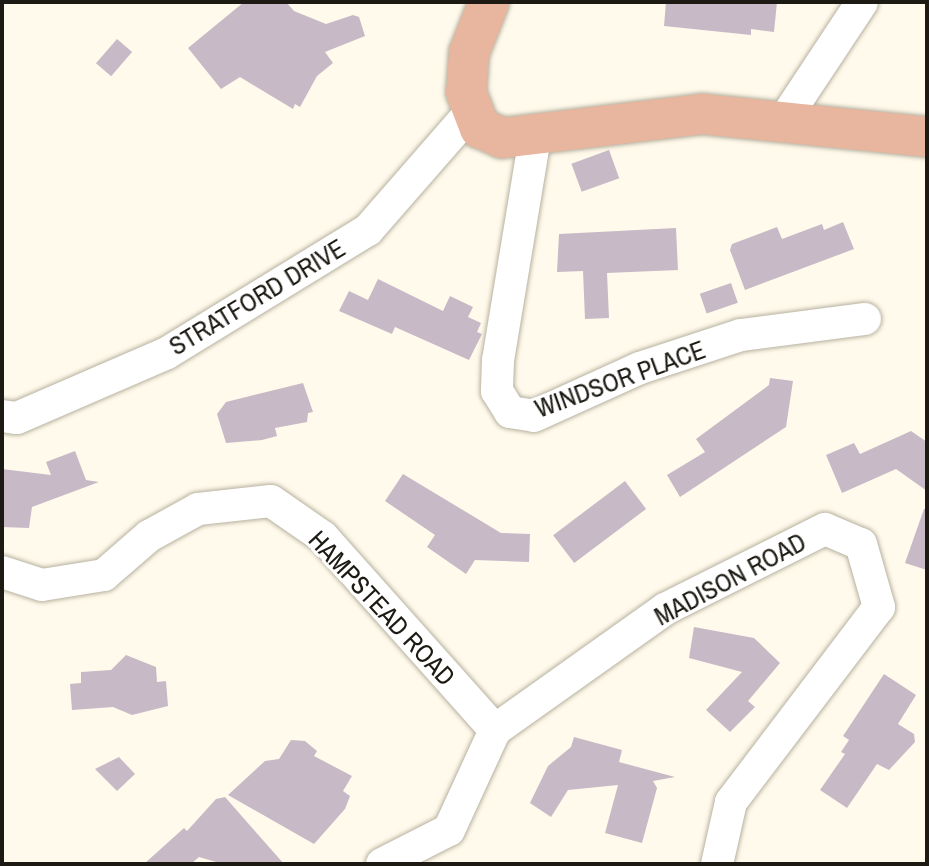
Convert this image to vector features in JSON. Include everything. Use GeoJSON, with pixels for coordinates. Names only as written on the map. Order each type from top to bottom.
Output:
{"type":"FeatureCollection","features":[{"type":"Feature","properties":{"kind":"main road"},"geometry":{"type":"LineString","coordinates":[[489,2],[469,53],[470,113],[480,128],[502,138],[535,137],[702,114],[927,137]]}},
{"type":"Feature","properties":{"kind":"street"},"geometry":{"type":"LineString","coordinates":[[784,120],[862,2]]}},
{"type":"Feature","properties":{"kind":"street","name":"STRATFORD DRIVE"},"geometry":{"type":"LineString","coordinates":[[2,416],[17,418],[167,353],[368,230],[470,113]]}},
{"type":"Feature","properties":{"kind":"street","name":"WINDSOR PLACE"},"geometry":{"type":"LineString","coordinates":[[535,137],[498,360],[497,391],[510,412],[534,416],[640,368],[741,335],[865,319]]}},
{"type":"Feature","properties":{"kind":"street","name":"HAMPSTEAD ROAD"},"geometry":{"type":"LineString","coordinates":[[2,572],[42,585],[104,575],[149,536],[198,509],[271,501],[323,537],[495,730]]}},
{"type":"Feature","properties":{"kind":"street","name":"MADISON ROAD"},"geometry":{"type":"LineString","coordinates":[[495,730],[665,609],[825,529],[861,544],[879,607],[731,802],[717,864]]}},
{"type":"Feature","properties":{"kind":"street"},"geometry":{"type":"LineString","coordinates":[[382,864],[449,830],[495,730]]}},
{"type":"Feature","properties":{"kind":"building"},"geometry":{"type":"Polygon","coordinates":[[[244,2],[286,2],[294,11],[326,24],[353,15],[359,17],[365,36],[325,52],[333,63],[317,76],[300,107],[295,104],[293,109],[240,77],[221,89],[188,48],[244,2]]]}},
{"type":"Feature","properties":{"kind":"building"},"geometry":{"type":"Polygon","coordinates":[[[666,2],[777,2],[774,32],[751,29],[751,35],[664,26],[666,2]]]}},
{"type":"Feature","properties":{"kind":"building"},"geometry":{"type":"Polygon","coordinates":[[[117,39],[132,52],[111,76],[96,63],[117,39]]]}},
{"type":"Feature","properties":{"kind":"building"},"geometry":{"type":"Polygon","coordinates":[[[609,150],[619,178],[582,192],[571,164],[609,150]]]}},
{"type":"Feature","properties":{"kind":"building"},"geometry":{"type":"Polygon","coordinates":[[[843,222],[854,249],[745,290],[730,250],[732,244],[777,227],[782,239],[822,224],[824,230],[843,222]]]}},
{"type":"Feature","properties":{"kind":"building"},"geometry":{"type":"Polygon","coordinates":[[[676,228],[678,270],[607,273],[609,318],[585,319],[583,271],[557,272],[559,234],[676,228]]]}},
{"type":"Feature","properties":{"kind":"building"},"geometry":{"type":"Polygon","coordinates":[[[378,279],[443,311],[450,296],[473,307],[468,317],[481,323],[477,332],[482,334],[469,360],[395,327],[392,334],[339,311],[349,291],[368,300],[378,279]]]}},
{"type":"Feature","properties":{"kind":"building"},"geometry":{"type":"Polygon","coordinates":[[[731,283],[738,303],[707,314],[700,294],[731,283]]]}},
{"type":"Feature","properties":{"kind":"building"},"geometry":{"type":"Polygon","coordinates":[[[770,378],[793,381],[786,427],[680,497],[667,475],[705,452],[696,439],[769,385],[770,378]]]}},
{"type":"Feature","properties":{"kind":"building"},"geometry":{"type":"Polygon","coordinates":[[[303,383],[313,412],[308,413],[307,422],[275,428],[277,436],[262,440],[226,443],[217,414],[226,402],[303,383]]]}},
{"type":"Feature","properties":{"kind":"building"},"geometry":{"type":"Polygon","coordinates":[[[911,431],[927,442],[927,491],[896,469],[842,493],[826,455],[854,443],[860,454],[911,431]]]}},
{"type":"Feature","properties":{"kind":"building"},"geometry":{"type":"Polygon","coordinates":[[[75,451],[86,480],[99,482],[32,507],[29,528],[2,527],[2,469],[51,475],[46,462],[75,451]]]}},
{"type":"Feature","properties":{"kind":"building"},"geometry":{"type":"Polygon","coordinates":[[[403,474],[501,533],[530,534],[529,562],[475,560],[466,574],[427,547],[435,535],[385,501],[403,474]]]}},
{"type":"Feature","properties":{"kind":"building"},"geometry":{"type":"Polygon","coordinates":[[[625,481],[646,509],[574,563],[553,535],[625,481]]]}},
{"type":"Feature","properties":{"kind":"building"},"geometry":{"type":"Polygon","coordinates":[[[924,509],[927,509],[927,570],[905,563],[924,509]]]}},
{"type":"Feature","properties":{"kind":"building"},"geometry":{"type":"Polygon","coordinates":[[[694,627],[754,638],[780,663],[748,701],[755,707],[730,732],[706,710],[742,672],[689,658],[694,627]]]}},
{"type":"Feature","properties":{"kind":"building"},"geometry":{"type":"Polygon","coordinates":[[[126,655],[156,667],[157,682],[166,681],[168,706],[132,715],[113,707],[72,710],[70,684],[81,683],[81,672],[111,670],[126,655]]]}},
{"type":"Feature","properties":{"kind":"building"},"geometry":{"type":"Polygon","coordinates":[[[884,674],[916,695],[898,724],[914,734],[915,742],[889,770],[877,764],[847,808],[820,790],[845,754],[841,752],[849,740],[843,736],[884,674]]]}},
{"type":"Feature","properties":{"kind":"building"},"geometry":{"type":"Polygon","coordinates":[[[574,737],[622,750],[619,762],[675,777],[653,781],[657,788],[642,843],[605,833],[618,785],[568,790],[551,817],[530,803],[548,766],[571,747],[574,737]]]}},
{"type":"Feature","properties":{"kind":"building"},"geometry":{"type":"Polygon","coordinates":[[[291,740],[305,741],[317,751],[314,756],[352,776],[343,791],[350,796],[345,809],[314,844],[228,795],[265,761],[279,759],[291,740]]]}},
{"type":"Feature","properties":{"kind":"building"},"geometry":{"type":"Polygon","coordinates":[[[119,757],[135,774],[117,791],[95,769],[119,757]]]}},
{"type":"Feature","properties":{"kind":"building"},"geometry":{"type":"Polygon","coordinates":[[[225,797],[284,864],[223,864],[199,857],[191,864],[144,864],[184,828],[187,831],[216,799],[225,797]]]}}]}
